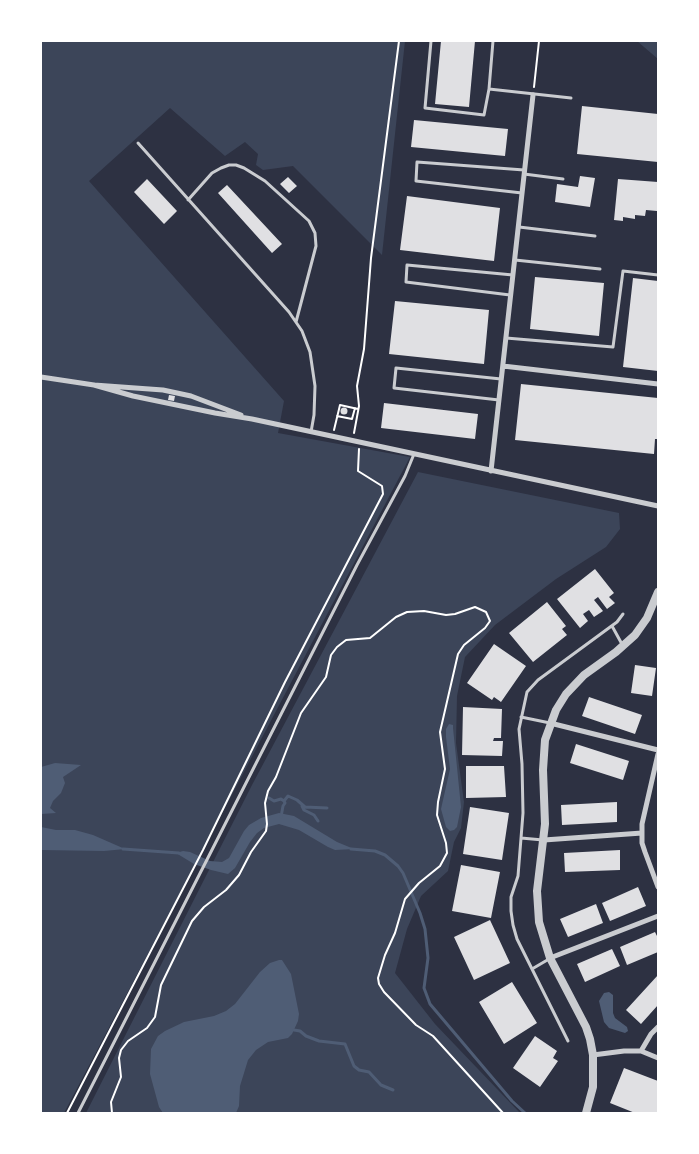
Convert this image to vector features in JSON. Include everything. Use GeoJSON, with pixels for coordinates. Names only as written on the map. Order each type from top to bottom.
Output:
{"type":"FeatureCollection","features":[{"type":"Feature","properties":{"kind":"street"},"geometry":{"type":"LineString","coordinates":[[492,471],[533,95]]}},
{"type":"Feature","properties":{"kind":"street"},"geometry":{"type":"LineString","coordinates":[[503,366],[658,384]]}},
{"type":"Feature","properties":{"kind":"street"},"geometry":{"type":"LineString","coordinates":[[41,377],[94,385],[148,388],[185,395],[252,419]]}},
{"type":"Feature","properties":{"kind":"street"},"geometry":{"type":"LineString","coordinates":[[94,385],[132,396],[252,419],[333,438],[658,506]]}},
{"type":"Feature","properties":{"kind":"street"},"geometry":{"type":"LineString","coordinates":[[586,1113],[593,1087],[593,1054],[586,1027],[550,958],[541,934],[537,908],[537,891],[545,824],[543,757],[545,740],[550,723],[561,702],[577,682],[623,646],[641,627],[655,608],[658,592]]}},
{"type":"Feature","properties":{"kind":"street"},"geometry":{"type":"LineString","coordinates":[[550,723],[658,750]]}},
{"type":"Feature","properties":{"kind":"street"},"geometry":{"type":"LineString","coordinates":[[658,754],[643,815],[642,833],[645,852],[658,887]]}},
{"type":"Feature","properties":{"kind":"street"},"geometry":{"type":"LineString","coordinates":[[544,840],[642,833]]}},
{"type":"Feature","properties":{"kind":"street"},"geometry":{"type":"LineString","coordinates":[[550,958],[658,916]]}},
{"type":"Feature","properties":{"kind":"street"},"geometry":{"type":"LineString","coordinates":[[641,1051],[651,1034],[658,1027]]}},
{"type":"Feature","properties":{"kind":"street"},"geometry":{"type":"LineString","coordinates":[[593,1054],[624,1050],[641,1051],[658,1058]]}},
{"type":"Feature","properties":{"kind":"lane"},"geometry":{"type":"LineString","coordinates":[[431,41],[425,108],[484,115],[489,89],[493,41]]}},
{"type":"Feature","properties":{"kind":"lane"},"geometry":{"type":"LineString","coordinates":[[489,89],[570,98]]}},
{"type":"Feature","properties":{"kind":"lane"},"geometry":{"type":"LineString","coordinates":[[138,143],[296,322],[306,340],[313,372],[315,402],[311,433]]}},
{"type":"Feature","properties":{"kind":"lane"},"geometry":{"type":"LineString","coordinates":[[522,193],[416,181],[417,162],[525,172],[563,179]]}},
{"type":"Feature","properties":{"kind":"lane"},"geometry":{"type":"LineString","coordinates":[[188,200],[212,173],[221,168],[236,165],[265,181],[309,221],[315,233],[316,246],[296,322]]}},
{"type":"Feature","properties":{"kind":"lane"},"geometry":{"type":"LineString","coordinates":[[519,227],[595,236]]}},
{"type":"Feature","properties":{"kind":"lane"},"geometry":{"type":"LineString","coordinates":[[515,260],[600,269]]}},
{"type":"Feature","properties":{"kind":"lane"},"geometry":{"type":"LineString","coordinates":[[511,295],[406,282],[407,265],[513,275]]}},
{"type":"Feature","properties":{"kind":"lane"},"geometry":{"type":"LineString","coordinates":[[506,338],[614,347],[623,271],[658,275]]}},
{"type":"Feature","properties":{"kind":"lane"},"geometry":{"type":"LineString","coordinates":[[499,400],[394,388],[396,368],[502,379]]}},
{"type":"Feature","properties":{"kind":"lane"},"geometry":{"type":"LineString","coordinates":[[78,1113],[357,565],[405,476],[414,454]]}},
{"type":"Feature","properties":{"kind":"lane"},"geometry":{"type":"LineString","coordinates":[[568,1040],[517,939],[511,911],[511,897],[518,876],[523,814],[519,729],[528,692],[538,680],[612,626],[623,614]]}},
{"type":"Feature","properties":{"kind":"lane"},"geometry":{"type":"LineString","coordinates":[[612,626],[623,646]]}},
{"type":"Feature","properties":{"kind":"lane"},"geometry":{"type":"LineString","coordinates":[[521,717],[550,723]]}},
{"type":"Feature","properties":{"kind":"lane"},"geometry":{"type":"LineString","coordinates":[[521,838],[544,840]]}},
{"type":"Feature","properties":{"kind":"lane"},"geometry":{"type":"LineString","coordinates":[[532,969],[550,958]]}},
{"type":"Feature","properties":{"kind":"path"},"geometry":{"type":"LineString","coordinates":[[354,434],[358,409],[357,386],[364,349],[371,258],[399,41]]}},
{"type":"Feature","properties":{"kind":"path"},"geometry":{"type":"LineString","coordinates":[[533,95],[539,41]]}},
{"type":"Feature","properties":{"kind":"path"},"geometry":{"type":"LineString","coordinates":[[333,438],[340,405],[358,409]]}},
{"type":"Feature","properties":{"kind":"path"},"geometry":{"type":"LineString","coordinates":[[337,416],[352,419],[354,408]]}},
{"type":"Feature","properties":{"kind":"path"},"geometry":{"type":"LineString","coordinates":[[67,1113],[194,868],[280,691],[383,494],[384,489],[382,486],[358,471],[359,446]]}},
{"type":"Feature","properties":{"kind":"path"},"geometry":{"type":"LineString","coordinates":[[112,1113],[111,1102],[120,1078],[119,1058],[121,1050],[128,1041],[147,1028],[155,1017],[161,985],[192,921],[204,906],[226,890],[239,875],[251,852],[266,831],[265,799],[301,713],[326,677],[331,655],[346,640],[370,638],[396,616],[407,612],[446,615],[461,612],[471,607],[486,612],[490,617],[488,625],[482,632],[464,645],[458,654],[440,732],[445,769],[437,815],[446,843],[446,853],[440,866],[415,887],[402,904],[395,932],[381,963],[378,978],[379,984],[402,1010],[449,1053],[503,1113]]}},
{"type":"Feature","properties":{"kind":"shaded area"},"geometry":{"type":"Polygon","coordinates":[[[41,41],[405,41],[382,255],[293,166],[263,170],[256,165],[258,154],[245,142],[225,156],[170,108],[89,181],[284,401],[278,433],[410,457],[64,1113],[41,1113],[41,41]]]}},
{"type":"Feature","properties":{"kind":"shaded area"},"geometry":{"type":"Polygon","coordinates":[[[637,41],[658,41],[658,59],[637,41]]]}},
{"type":"Feature","properties":{"kind":"shaded area"},"geometry":{"type":"Polygon","coordinates":[[[418,472],[619,513],[620,529],[606,547],[556,579],[495,625],[465,657],[457,696],[456,743],[464,802],[461,828],[454,842],[448,871],[421,896],[407,929],[395,973],[435,1024],[520,1113],[86,1113],[252,785],[418,472]]]}},
{"type":"Feature","properties":{"kind":"shaded area"},"geometry":{"type":"Polygon","coordinates":[[[449,724],[453,725],[461,807],[457,827],[450,831],[446,827],[441,809],[450,769],[446,737],[446,729],[449,724]]]}},
{"type":"Feature","properties":{"kind":"shaded area"},"geometry":{"type":"Polygon","coordinates":[[[55,763],[81,765],[63,777],[65,783],[61,793],[53,801],[50,808],[56,813],[41,814],[41,767],[55,763]]]}},
{"type":"Feature","properties":{"kind":"shaded area"},"geometry":{"type":"Polygon","coordinates":[[[279,813],[294,816],[337,842],[354,849],[335,850],[299,830],[279,824],[264,828],[257,833],[235,868],[228,874],[194,864],[176,853],[190,852],[210,861],[222,862],[229,858],[249,825],[261,818],[279,813]]]}},
{"type":"Feature","properties":{"kind":"shaded area"},"geometry":{"type":"Polygon","coordinates":[[[41,827],[56,830],[75,830],[93,835],[125,849],[104,851],[41,850],[41,827]]]}},
{"type":"Feature","properties":{"kind":"shaded area"},"geometry":{"type":"Polygon","coordinates":[[[282,960],[291,974],[299,1014],[298,1021],[288,1038],[268,1042],[256,1050],[248,1060],[240,1086],[239,1106],[236,1113],[163,1113],[159,1107],[150,1074],[151,1049],[158,1036],[184,1022],[214,1016],[226,1011],[235,1004],[260,972],[270,963],[282,960]]]}},
{"type":"Feature","properties":{"kind":"shaded area"},"geometry":{"type":"Polygon","coordinates":[[[609,992],[613,995],[613,1013],[615,1018],[627,1027],[628,1031],[625,1033],[609,1028],[604,1022],[599,1001],[604,993],[609,992]]]}},
{"type":"Feature","properties":{"kind":"building"},"geometry":{"type":"Polygon","coordinates":[[[441,41],[475,41],[469,107],[435,104],[441,41]]]}},
{"type":"Feature","properties":{"kind":"building"},"geometry":{"type":"Polygon","coordinates":[[[582,106],[658,114],[658,162],[577,154],[582,106]]]}},
{"type":"Feature","properties":{"kind":"building"},"geometry":{"type":"Polygon","coordinates":[[[414,120],[508,129],[505,156],[411,147],[414,120]]]}},
{"type":"Feature","properties":{"kind":"building"},"geometry":{"type":"Polygon","coordinates":[[[580,176],[595,178],[590,207],[555,202],[557,184],[578,187],[580,176]]]}},
{"type":"Feature","properties":{"kind":"building"},"geometry":{"type":"Polygon","coordinates":[[[288,177],[297,186],[289,193],[280,184],[288,177]]]}},
{"type":"Feature","properties":{"kind":"building"},"geometry":{"type":"Polygon","coordinates":[[[147,179],[177,211],[164,224],[134,192],[147,179]]]}},
{"type":"Feature","properties":{"kind":"building"},"geometry":{"type":"Polygon","coordinates":[[[618,179],[658,182],[657,211],[646,210],[645,216],[635,215],[635,219],[623,217],[623,221],[614,220],[618,179]]]}},
{"type":"Feature","properties":{"kind":"building"},"geometry":{"type":"Polygon","coordinates":[[[227,185],[282,244],[272,253],[218,193],[227,185]]]}},
{"type":"Feature","properties":{"kind":"building"},"geometry":{"type":"Polygon","coordinates":[[[407,196],[500,208],[494,261],[400,250],[407,196]]]}},
{"type":"Feature","properties":{"kind":"building"},"geometry":{"type":"Polygon","coordinates":[[[535,277],[604,283],[599,336],[530,329],[535,277]]]}},
{"type":"Feature","properties":{"kind":"building"},"geometry":{"type":"Polygon","coordinates":[[[633,278],[658,281],[658,371],[623,367],[633,278]]]}},
{"type":"Feature","properties":{"kind":"building"},"geometry":{"type":"Polygon","coordinates":[[[395,301],[489,310],[484,364],[389,354],[395,301]]]}},
{"type":"Feature","properties":{"kind":"building"},"geometry":{"type":"Polygon","coordinates":[[[521,384],[658,398],[658,439],[655,439],[654,454],[515,440],[521,384]]]}},
{"type":"Feature","properties":{"kind":"building"},"geometry":{"type":"Polygon","coordinates":[[[169,395],[175,396],[174,401],[168,400],[169,395]]]}},
{"type":"Feature","properties":{"kind":"building"},"geometry":{"type":"Polygon","coordinates":[[[384,403],[478,414],[475,439],[381,428],[384,403]]]}},
{"type":"Feature","properties":{"kind":"building"},"geometry":{"type":"Polygon","coordinates":[[[344,408],[347,411],[344,414],[341,411],[344,408]]]}},
{"type":"Feature","properties":{"kind":"building"},"geometry":{"type":"Polygon","coordinates":[[[595,569],[614,593],[609,597],[615,603],[607,609],[598,597],[594,600],[603,611],[594,617],[589,610],[583,614],[588,621],[580,628],[557,599],[595,569]]]}},
{"type":"Feature","properties":{"kind":"building"},"geometry":{"type":"Polygon","coordinates":[[[547,602],[566,626],[562,629],[567,635],[533,662],[509,633],[547,602]]]}},
{"type":"Feature","properties":{"kind":"building"},"geometry":{"type":"Polygon","coordinates":[[[494,644],[526,666],[501,702],[494,697],[492,700],[467,683],[494,644]]]}},
{"type":"Feature","properties":{"kind":"building"},"geometry":{"type":"Polygon","coordinates":[[[635,665],[656,668],[652,696],[631,693],[635,665]]]}},
{"type":"Feature","properties":{"kind":"building"},"geometry":{"type":"Polygon","coordinates":[[[589,697],[642,715],[635,734],[582,716],[589,697]]]}},
{"type":"Feature","properties":{"kind":"building"},"geometry":{"type":"Polygon","coordinates":[[[463,707],[502,709],[501,738],[494,738],[493,741],[503,741],[502,756],[462,755],[463,707]]]}},
{"type":"Feature","properties":{"kind":"building"},"geometry":{"type":"Polygon","coordinates":[[[576,744],[629,761],[623,780],[570,763],[576,744]]]}},
{"type":"Feature","properties":{"kind":"building"},"geometry":{"type":"Polygon","coordinates":[[[466,766],[504,766],[506,797],[466,798],[466,766]]]}},
{"type":"Feature","properties":{"kind":"building"},"geometry":{"type":"Polygon","coordinates":[[[617,802],[617,822],[562,825],[561,805],[617,802]]]}},
{"type":"Feature","properties":{"kind":"building"},"geometry":{"type":"Polygon","coordinates":[[[470,807],[509,813],[502,860],[463,854],[470,807]]]}},
{"type":"Feature","properties":{"kind":"building"},"geometry":{"type":"Polygon","coordinates":[[[620,850],[620,870],[565,872],[564,853],[620,850]]]}},
{"type":"Feature","properties":{"kind":"building"},"geometry":{"type":"Polygon","coordinates":[[[461,865],[500,872],[491,918],[452,911],[461,865]]]}},
{"type":"Feature","properties":{"kind":"building"},"geometry":{"type":"Polygon","coordinates":[[[638,887],[646,906],[610,921],[602,903],[638,887]]]}},
{"type":"Feature","properties":{"kind":"building"},"geometry":{"type":"Polygon","coordinates":[[[596,904],[603,923],[568,937],[560,919],[596,904]]]}},
{"type":"Feature","properties":{"kind":"building"},"geometry":{"type":"Polygon","coordinates":[[[490,920],[510,963],[474,980],[454,937],[490,920]]]}},
{"type":"Feature","properties":{"kind":"building"},"geometry":{"type":"Polygon","coordinates":[[[655,932],[658,938],[658,952],[627,965],[620,947],[655,932]]]}},
{"type":"Feature","properties":{"kind":"building"},"geometry":{"type":"Polygon","coordinates":[[[612,949],[620,966],[585,982],[577,964],[612,949]]]}},
{"type":"Feature","properties":{"kind":"building"},"geometry":{"type":"Polygon","coordinates":[[[658,975],[658,1005],[641,1024],[626,1010],[658,975]]]}},
{"type":"Feature","properties":{"kind":"building"},"geometry":{"type":"Polygon","coordinates":[[[512,982],[537,1023],[504,1044],[479,1002],[512,982]]]}},
{"type":"Feature","properties":{"kind":"building"},"geometry":{"type":"Polygon","coordinates":[[[535,1036],[557,1051],[553,1058],[558,1061],[540,1087],[513,1068],[535,1036]]]}},
{"type":"Feature","properties":{"kind":"building"},"geometry":{"type":"Polygon","coordinates":[[[624,1068],[658,1081],[658,1113],[635,1113],[610,1103],[624,1068]]]}},
{"type":"Feature","properties":{"kind":"waterway"},"geometry":{"type":"LineString","coordinates":[[281,817],[284,801],[288,796],[297,800],[305,807],[327,808]]}},
{"type":"Feature","properties":{"kind":"waterway"},"geometry":{"type":"LineString","coordinates":[[269,798],[274,801],[281,799],[284,801]]}},
{"type":"Feature","properties":{"kind":"waterway"},"geometry":{"type":"LineString","coordinates":[[302,806],[304,810],[314,815],[318,821]]}},
{"type":"Feature","properties":{"kind":"waterway"},"geometry":{"type":"LineString","coordinates":[[123,849],[179,853]]}},
{"type":"Feature","properties":{"kind":"waterway"},"geometry":{"type":"LineString","coordinates":[[351,849],[375,851],[385,855],[403,873],[425,929],[428,958],[424,988],[430,1004],[512,1101],[525,1113]]}},
{"type":"Feature","properties":{"kind":"waterway"},"geometry":{"type":"LineString","coordinates":[[294,1030],[300,1031],[306,1036],[319,1041],[345,1044],[354,1066],[359,1070],[369,1072],[381,1085],[393,1090]]}}]}
